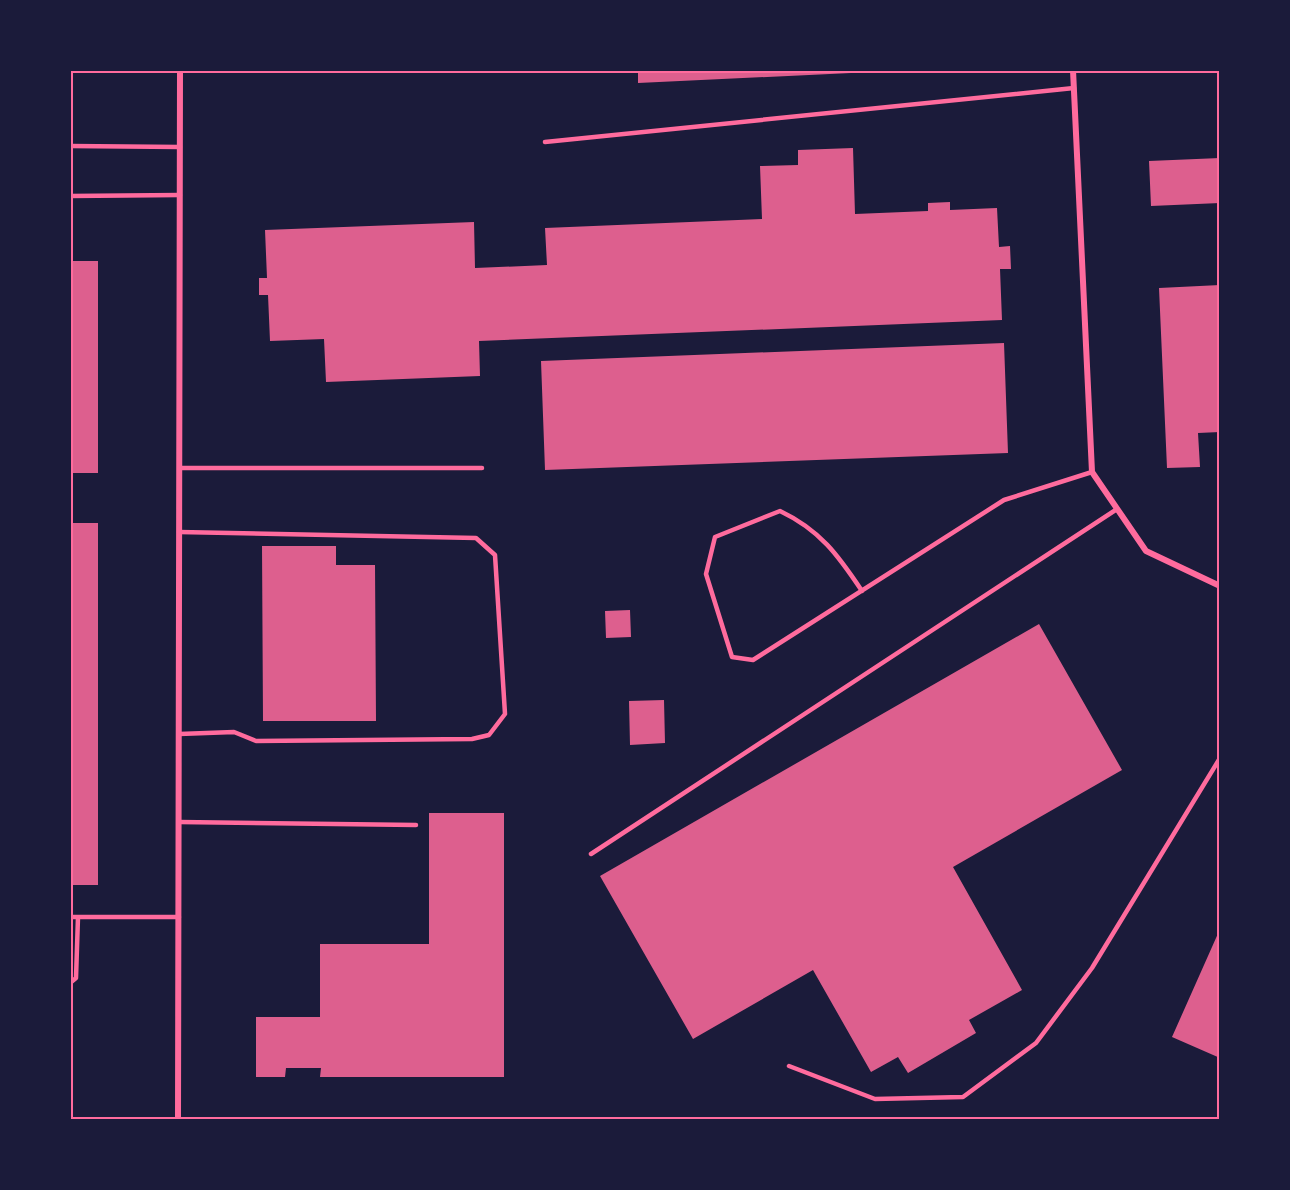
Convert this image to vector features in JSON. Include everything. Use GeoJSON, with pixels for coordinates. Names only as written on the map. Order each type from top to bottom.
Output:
{"type":"FeatureCollection","features":[{"type":"Feature","properties":{"kind":"street"},"geometry":{"type":"LineString","coordinates":[[178,1119],[180,70]]}},
{"type":"Feature","properties":{"kind":"street"},"geometry":{"type":"LineString","coordinates":[[1073,70],[1092,472],[1146,551],[1220,586]]}},
{"type":"Feature","properties":{"kind":"lane"},"geometry":{"type":"LineString","coordinates":[[545,142],[1074,88]]}},
{"type":"Feature","properties":{"kind":"lane"},"geometry":{"type":"LineString","coordinates":[[70,146],[180,147]]}},
{"type":"Feature","properties":{"kind":"lane"},"geometry":{"type":"LineString","coordinates":[[70,196],[180,195]]}},
{"type":"Feature","properties":{"kind":"lane"},"geometry":{"type":"LineString","coordinates":[[180,468],[482,468]]}},
{"type":"Feature","properties":{"kind":"lane"},"geometry":{"type":"LineString","coordinates":[[862,591],[834,548],[798,520],[780,511],[715,537],[706,574],[732,657],[753,660],[862,591],[1004,500],[1092,472]]}},
{"type":"Feature","properties":{"kind":"lane"},"geometry":{"type":"LineString","coordinates":[[591,854],[1118,509]]}},
{"type":"Feature","properties":{"kind":"lane"},"geometry":{"type":"LineString","coordinates":[[179,532],[476,538],[495,555],[505,714],[489,735],[472,739],[256,741],[234,732],[179,734]]}},
{"type":"Feature","properties":{"kind":"lane"},"geometry":{"type":"LineString","coordinates":[[789,1066],[875,1099],[963,1097],[1036,1043],[1092,968],[1220,758]]}},
{"type":"Feature","properties":{"kind":"lane"},"geometry":{"type":"LineString","coordinates":[[179,822],[416,825]]}},
{"type":"Feature","properties":{"kind":"lane"},"geometry":{"type":"LineString","coordinates":[[70,916],[179,917]]}},
{"type":"Feature","properties":{"kind":"lane"},"geometry":{"type":"LineString","coordinates":[[70,983],[76,978],[78,917]]}},
{"type":"Feature","properties":{"kind":"building"},"geometry":{"type":"Polygon","coordinates":[[[638,70],[872,70],[872,72],[638,83],[638,70]]]}},
{"type":"Feature","properties":{"kind":"building"},"geometry":{"type":"Polygon","coordinates":[[[853,148],[855,214],[928,211],[928,203],[950,202],[950,210],[997,208],[999,247],[1010,246],[1011,269],[1000,269],[1002,320],[479,341],[480,376],[326,382],[324,339],[270,341],[268,295],[259,295],[259,278],[267,278],[265,230],[474,222],[475,268],[547,265],[545,228],[762,219],[760,166],[798,165],[798,150],[853,148]]]}},
{"type":"Feature","properties":{"kind":"building"},"geometry":{"type":"Polygon","coordinates":[[[1220,158],[1220,203],[1151,206],[1149,161],[1220,158]]]}},
{"type":"Feature","properties":{"kind":"building"},"geometry":{"type":"Polygon","coordinates":[[[70,261],[98,261],[98,473],[70,473],[70,261]]]}},
{"type":"Feature","properties":{"kind":"building"},"geometry":{"type":"Polygon","coordinates":[[[1220,285],[1220,432],[1198,433],[1200,467],[1167,468],[1159,288],[1220,285]]]}},
{"type":"Feature","properties":{"kind":"building"},"geometry":{"type":"Polygon","coordinates":[[[1004,343],[1008,453],[545,470],[541,361],[1004,343]]]}},
{"type":"Feature","properties":{"kind":"building"},"geometry":{"type":"Polygon","coordinates":[[[70,523],[98,523],[98,885],[70,885],[70,523]]]}},
{"type":"Feature","properties":{"kind":"building"},"geometry":{"type":"Polygon","coordinates":[[[262,546],[336,546],[336,565],[375,565],[376,721],[263,721],[262,546]]]}},
{"type":"Feature","properties":{"kind":"building"},"geometry":{"type":"Polygon","coordinates":[[[630,610],[631,637],[606,638],[605,611],[630,610]]]}},
{"type":"Feature","properties":{"kind":"building"},"geometry":{"type":"Polygon","coordinates":[[[1039,624],[1122,770],[953,867],[1022,990],[969,1020],[976,1033],[908,1073],[898,1057],[871,1072],[813,970],[693,1039],[600,876],[1039,624]]]}},
{"type":"Feature","properties":{"kind":"building"},"geometry":{"type":"Polygon","coordinates":[[[664,700],[665,743],[630,745],[629,701],[664,700]]]}},
{"type":"Feature","properties":{"kind":"building"},"geometry":{"type":"Polygon","coordinates":[[[429,813],[504,813],[504,1077],[320,1077],[321,1068],[286,1068],[285,1077],[256,1077],[256,1017],[320,1017],[320,944],[429,944],[429,813]]]}},
{"type":"Feature","properties":{"kind":"building"},"geometry":{"type":"Polygon","coordinates":[[[1220,929],[1220,1058],[1172,1037],[1220,929]]]}}]}
